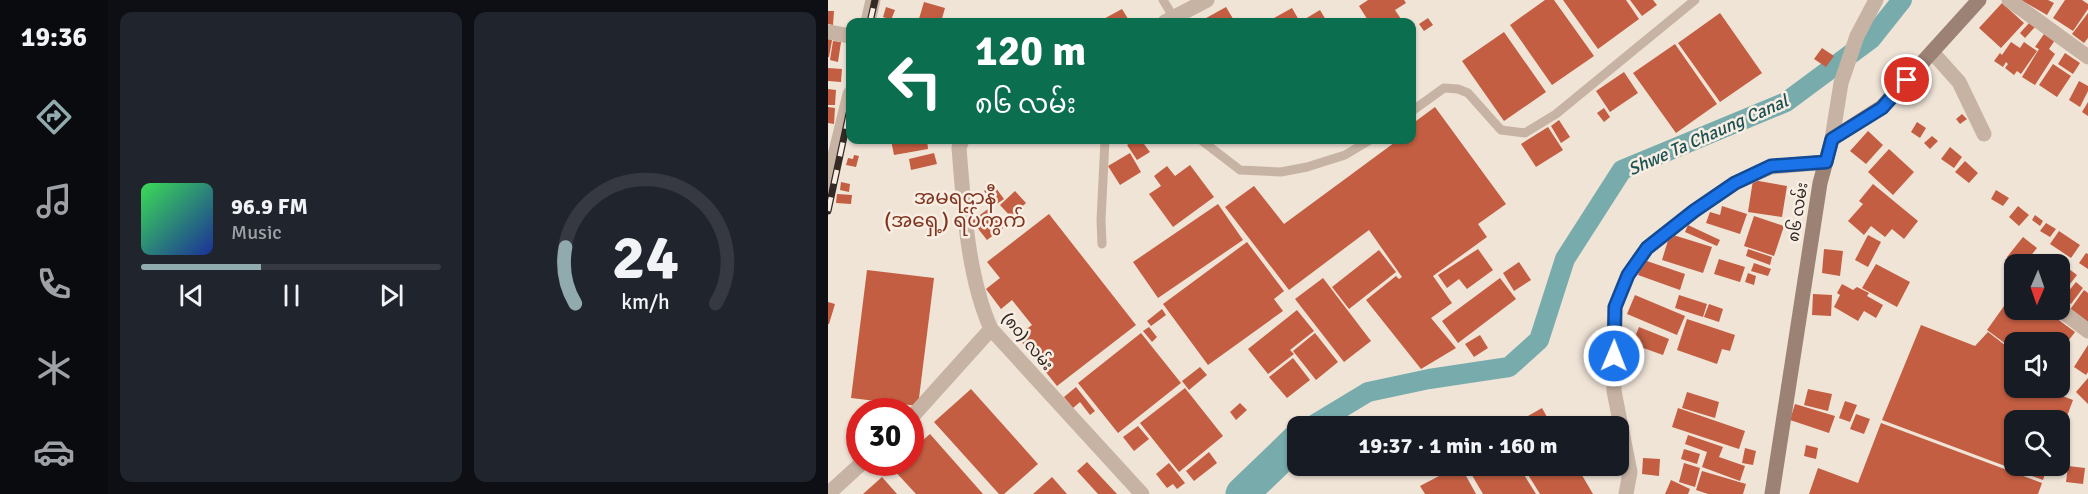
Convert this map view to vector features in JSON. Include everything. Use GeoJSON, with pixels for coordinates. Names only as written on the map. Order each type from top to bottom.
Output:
{"type":"FeatureCollection","features":[{"type":"Feature","properties":{"kind":"street"},"geometry":{"type":"LineString","coordinates":[[869,18],[873,0]]}},
{"type":"Feature","properties":{"kind":"street"},"geometry":{"type":"LineString","coordinates":[[1173,18],[1207,0]]}},
{"type":"Feature","properties":{"kind":"street"},"geometry":{"type":"LineString","coordinates":[[1832,139],[1841,83],[1857,36],[1876,0]]}},
{"type":"Feature","properties":{"kind":"street"},"geometry":{"type":"LineString","coordinates":[[1832,139],[1882,108],[1979,0]]}},
{"type":"Feature","properties":{"kind":"street"},"geometry":{"type":"LineString","coordinates":[[2009,0],[2088,57]]}},
{"type":"Feature","properties":{"kind":"street"},"geometry":{"type":"LineString","coordinates":[[828,32],[846,35]]}},
{"type":"Feature","properties":{"kind":"street"},"geometry":{"type":"LineString","coordinates":[[1932,52],[1959,82],[1984,134]]}},
{"type":"Feature","properties":{"kind":"street"},"geometry":{"type":"LineString","coordinates":[[828,184],[846,110]]}},
{"type":"Feature","properties":{"kind":"street","name":"၈၆ လမ်း"},"geometry":{"type":"LineString","coordinates":[[1772,494],[1820,183],[1832,139]]}},
{"type":"Feature","properties":{"kind":"street","name":"(၈၀) လမ်း"},"geometry":{"type":"LineString","coordinates":[[960,144],[958,148],[965,222],[979,296],[991,329],[1142,494]]}},
{"type":"Feature","properties":{"kind":"street"},"geometry":{"type":"LineString","coordinates":[[1626,494],[1630,472],[1614,391],[1614,356],[1615,307],[1628,275],[1647,248],[1694,211],[1735,183],[1771,166],[1826,162]]}},
{"type":"Feature","properties":{"kind":"street"},"geometry":{"type":"LineString","coordinates":[[2070,317],[2088,331]]}},
{"type":"Feature","properties":{"kind":"street"},"geometry":{"type":"LineString","coordinates":[[924,403],[991,329]]}},
{"type":"Feature","properties":{"kind":"street"},"geometry":{"type":"LineString","coordinates":[[828,494],[848,476]]}},
{"type":"Feature","properties":{"kind":"lane"},"geometry":{"type":"LineString","coordinates":[[1164,0],[1168,18]]}},
{"type":"Feature","properties":{"kind":"lane"},"geometry":{"type":"LineString","coordinates":[[1416,108],[1444,88],[1458,89],[1468,93],[1501,130],[1525,134],[1556,114],[1695,0]]}},
{"type":"Feature","properties":{"kind":"lane"},"geometry":{"type":"LineString","coordinates":[[1102,244],[1105,144]]}},
{"type":"Feature","properties":{"kind":"lane"},"geometry":{"type":"LineString","coordinates":[[1206,144],[1240,170],[1281,172],[1307,167],[1345,155],[1363,144]]}},
{"type":"Feature","properties":{"kind":"building"},"geometry":{"type":"Polygon","coordinates":[[[1368,0],[1404,0],[1406,3],[1395,10],[1400,18],[1366,18],[1359,6],[1368,0]]]}},
{"type":"Feature","properties":{"kind":"building"},"geometry":{"type":"Polygon","coordinates":[[[1545,0],[1554,0],[1594,56],[1552,85],[1510,25],[1545,0]]]}},
{"type":"Feature","properties":{"kind":"building"},"geometry":{"type":"Polygon","coordinates":[[[1563,0],[1626,0],[1639,19],[1598,49],[1563,0]]]}},
{"type":"Feature","properties":{"kind":"building"},"geometry":{"type":"Polygon","coordinates":[[[1630,0],[1653,0],[1657,5],[1642,16],[1630,0]]]}},
{"type":"Feature","properties":{"kind":"building"},"geometry":{"type":"Polygon","coordinates":[[[2021,0],[2048,0],[2054,3],[2047,15],[2021,0]]]}},
{"type":"Feature","properties":{"kind":"building"},"geometry":{"type":"Polygon","coordinates":[[[2065,0],[2082,0],[2088,4],[2088,9],[2073,31],[2053,18],[2065,0]]]}},
{"type":"Feature","properties":{"kind":"building"},"geometry":{"type":"Polygon","coordinates":[[[924,2],[945,8],[942,18],[919,18],[924,2]]]}},
{"type":"Feature","properties":{"kind":"building"},"geometry":{"type":"Polygon","coordinates":[[[2002,3],[2024,23],[2001,48],[1979,28],[2002,3]]]}},
{"type":"Feature","properties":{"kind":"building"},"geometry":{"type":"Polygon","coordinates":[[[886,7],[895,10],[892,18],[883,17],[886,7]]]}},
{"type":"Feature","properties":{"kind":"building"},"geometry":{"type":"Polygon","coordinates":[[[1226,7],[1233,18],[1206,18],[1226,7]]]}},
{"type":"Feature","properties":{"kind":"building"},"geometry":{"type":"Polygon","coordinates":[[[1292,8],[1298,18],[1274,18],[1292,8]]]}},
{"type":"Feature","properties":{"kind":"building"},"geometry":{"type":"Polygon","coordinates":[[[1122,9],[1128,18],[1105,18],[1122,9]]]}},
{"type":"Feature","properties":{"kind":"building"},"geometry":{"type":"Polygon","coordinates":[[[1320,10],[1325,18],[1307,18],[1320,10]]]}},
{"type":"Feature","properties":{"kind":"building"},"geometry":{"type":"Polygon","coordinates":[[[828,11],[834,11],[833,25],[828,24],[828,11]]]}},
{"type":"Feature","properties":{"kind":"building"},"geometry":{"type":"Polygon","coordinates":[[[1720,13],[1762,73],[1720,102],[1678,43],[1720,13]]]}},
{"type":"Feature","properties":{"kind":"building"},"geometry":{"type":"Polygon","coordinates":[[[2088,13],[2088,38],[2084,43],[2072,34],[2088,13]]]}},
{"type":"Feature","properties":{"kind":"building"},"geometry":{"type":"Polygon","coordinates":[[[1428,18],[1433,25],[1424,31],[1419,24],[1428,18]]]}},
{"type":"Feature","properties":{"kind":"building"},"geometry":{"type":"Polygon","coordinates":[[[2030,22],[2035,27],[2025,38],[2020,33],[2030,22]]]}},
{"type":"Feature","properties":{"kind":"building"},"geometry":{"type":"Polygon","coordinates":[[[1504,32],[1546,92],[1504,121],[1462,61],[1504,32]]]}},
{"type":"Feature","properties":{"kind":"building"},"geometry":{"type":"Polygon","coordinates":[[[828,34],[833,35],[829,57],[828,57],[828,34]]]}},
{"type":"Feature","properties":{"kind":"building"},"geometry":{"type":"Polygon","coordinates":[[[2044,34],[2055,40],[2049,49],[2055,54],[2035,85],[2022,77],[2039,49],[2035,47],[2044,34]]]}},
{"type":"Feature","properties":{"kind":"building"},"geometry":{"type":"Polygon","coordinates":[[[833,41],[841,42],[838,62],[830,60],[833,41]]]}},
{"type":"Feature","properties":{"kind":"building"},"geometry":{"type":"Polygon","coordinates":[[[2011,42],[2020,48],[2024,42],[2037,51],[2021,74],[2017,71],[2014,75],[2005,68],[2008,64],[2006,62],[2003,67],[1994,61],[2000,53],[2002,55],[2011,42]]]}},
{"type":"Feature","properties":{"kind":"building"},"geometry":{"type":"Polygon","coordinates":[[[1675,44],[1717,104],[1676,133],[1633,73],[1675,44]]]}},
{"type":"Feature","properties":{"kind":"building"},"geometry":{"type":"Polygon","coordinates":[[[1822,48],[1834,56],[1826,67],[1814,59],[1822,48]]]}},
{"type":"Feature","properties":{"kind":"building"},"geometry":{"type":"Polygon","coordinates":[[[2065,53],[2080,63],[2073,74],[2058,64],[2065,53]]]}},
{"type":"Feature","properties":{"kind":"building"},"geometry":{"type":"Polygon","coordinates":[[[2053,64],[2071,76],[2057,97],[2039,85],[2053,64]]]}},
{"type":"Feature","properties":{"kind":"building"},"geometry":{"type":"Polygon","coordinates":[[[828,68],[842,69],[841,82],[828,81],[828,68]]]}},
{"type":"Feature","properties":{"kind":"building"},"geometry":{"type":"Polygon","coordinates":[[[1624,72],[1638,93],[1610,112],[1596,91],[1624,72]]]}},
{"type":"Feature","properties":{"kind":"building"},"geometry":{"type":"Polygon","coordinates":[[[2079,81],[2088,86],[2080,107],[2069,100],[2079,81]]]}},
{"type":"Feature","properties":{"kind":"building"},"geometry":{"type":"Polygon","coordinates":[[[828,89],[836,90],[835,105],[828,105],[828,89]]]}},
{"type":"Feature","properties":{"kind":"building"},"geometry":{"type":"Polygon","coordinates":[[[2088,102],[2088,116],[2082,112],[2088,102]]]}},
{"type":"Feature","properties":{"kind":"building"},"geometry":{"type":"Polygon","coordinates":[[[828,107],[835,108],[834,124],[828,123],[828,107]]]}},
{"type":"Feature","properties":{"kind":"building"},"geometry":{"type":"Polygon","coordinates":[[[1435,107],[1506,204],[1478,224],[1487,237],[1433,276],[1452,303],[1431,318],[1456,348],[1421,369],[1366,300],[1396,276],[1399,279],[1402,277],[1369,230],[1289,290],[1225,207],[1254,186],[1284,224],[1393,144],[1416,144],[1416,121],[1435,107]]]}},
{"type":"Feature","properties":{"kind":"building"},"geometry":{"type":"Polygon","coordinates":[[[1604,108],[1610,117],[1604,122],[1597,113],[1604,108]]]}},
{"type":"Feature","properties":{"kind":"building"},"geometry":{"type":"Polygon","coordinates":[[[1962,114],[1967,119],[1960,124],[1956,119],[1962,114]]]}},
{"type":"Feature","properties":{"kind":"building"},"geometry":{"type":"Polygon","coordinates":[[[1559,120],[1570,137],[1561,143],[1551,126],[1559,120]]]}},
{"type":"Feature","properties":{"kind":"building"},"geometry":{"type":"Polygon","coordinates":[[[1917,122],[1926,128],[1920,138],[1911,132],[1917,122]]]}},
{"type":"Feature","properties":{"kind":"building"},"geometry":{"type":"Polygon","coordinates":[[[1548,127],[1563,150],[1536,167],[1521,144],[1548,127]]]}},
{"type":"Feature","properties":{"kind":"building"},"geometry":{"type":"Polygon","coordinates":[[[1868,131],[1883,145],[1866,164],[1850,151],[1868,131]]]}},
{"type":"Feature","properties":{"kind":"building"},"geometry":{"type":"Polygon","coordinates":[[[1932,136],[1938,141],[1930,149],[1924,143],[1932,136]]]}},
{"type":"Feature","properties":{"kind":"building"},"geometry":{"type":"Polygon","coordinates":[[[892,144],[927,144],[928,149],[894,155],[892,144]]]}},
{"type":"Feature","properties":{"kind":"building"},"geometry":{"type":"Polygon","coordinates":[[[1144,144],[1150,152],[1137,160],[1127,145],[1144,144]]]}},
{"type":"Feature","properties":{"kind":"building"},"geometry":{"type":"Polygon","coordinates":[[[1950,147],[1962,157],[1954,168],[1941,159],[1950,147]]]}},
{"type":"Feature","properties":{"kind":"building"},"geometry":{"type":"Polygon","coordinates":[[[1889,149],[1914,172],[1893,195],[1868,172],[1889,149]]]}},
{"type":"Feature","properties":{"kind":"building"},"geometry":{"type":"Polygon","coordinates":[[[934,153],[937,164],[911,170],[909,159],[934,153]]]}},
{"type":"Feature","properties":{"kind":"building"},"geometry":{"type":"Polygon","coordinates":[[[1130,153],[1141,172],[1120,185],[1108,166],[1130,153]]]}},
{"type":"Feature","properties":{"kind":"building"},"geometry":{"type":"Polygon","coordinates":[[[854,155],[859,156],[856,167],[846,165],[848,158],[853,159],[854,155]]]}},
{"type":"Feature","properties":{"kind":"building"},"geometry":{"type":"Polygon","coordinates":[[[1965,161],[1978,173],[1969,183],[1955,172],[1965,161]]]}},
{"type":"Feature","properties":{"kind":"building"},"geometry":{"type":"Polygon","coordinates":[[[1190,165],[1214,197],[1173,227],[1149,194],[1161,186],[1154,176],[1167,166],[1175,176],[1190,165]]]}},
{"type":"Feature","properties":{"kind":"building"},"geometry":{"type":"Polygon","coordinates":[[[1753,180],[1787,186],[1782,217],[1748,212],[1753,180]]]}},
{"type":"Feature","properties":{"kind":"building"},"geometry":{"type":"Polygon","coordinates":[[[841,182],[850,184],[849,192],[840,190],[841,182]]]}},
{"type":"Feature","properties":{"kind":"building"},"geometry":{"type":"Polygon","coordinates":[[[993,184],[1004,199],[995,205],[984,191],[993,184]]]}},
{"type":"Feature","properties":{"kind":"building"},"geometry":{"type":"Polygon","coordinates":[[[1873,184],[1918,221],[1904,239],[1892,229],[1885,237],[1871,226],[1864,235],[1848,221],[1863,204],[1859,201],[1873,184]]]}},
{"type":"Feature","properties":{"kind":"building"},"geometry":{"type":"Polygon","coordinates":[[[1996,190],[2009,198],[2003,206],[1991,199],[1996,190]]]}},
{"type":"Feature","properties":{"kind":"building"},"geometry":{"type":"Polygon","coordinates":[[[1015,191],[1026,203],[1011,217],[1000,205],[1015,191]]]}},
{"type":"Feature","properties":{"kind":"building"},"geometry":{"type":"Polygon","coordinates":[[[837,194],[852,195],[851,204],[836,203],[837,194]]]}},
{"type":"Feature","properties":{"kind":"building"},"geometry":{"type":"Polygon","coordinates":[[[1218,204],[1243,240],[1158,298],[1133,262],[1218,204]]]}},
{"type":"Feature","properties":{"kind":"building"},"geometry":{"type":"Polygon","coordinates":[[[1722,206],[1747,214],[1740,234],[1706,223],[1710,212],[1720,215],[1722,206]]]}},
{"type":"Feature","properties":{"kind":"building"},"geometry":{"type":"Polygon","coordinates":[[[2018,206],[2029,215],[2019,226],[2009,217],[2018,206]]]}},
{"type":"Feature","properties":{"kind":"building"},"geometry":{"type":"Polygon","coordinates":[[[988,209],[1003,228],[987,240],[972,221],[988,209]]]}},
{"type":"Feature","properties":{"kind":"building"},"geometry":{"type":"Polygon","coordinates":[[[1049,214],[1136,325],[1057,386],[1017,336],[1032,325],[1012,300],[1001,309],[986,289],[1000,278],[987,262],[1049,214]]]}},
{"type":"Feature","properties":{"kind":"building"},"geometry":{"type":"Polygon","coordinates":[[[2035,215],[2043,221],[2040,226],[2032,220],[2035,215]]]}},
{"type":"Feature","properties":{"kind":"building"},"geometry":{"type":"Polygon","coordinates":[[[1754,216],[1784,226],[1774,256],[1744,246],[1754,216]]]}},
{"type":"Feature","properties":{"kind":"building"},"geometry":{"type":"Polygon","coordinates":[[[2046,223],[2056,229],[2050,237],[2040,231],[2046,223]]]}},
{"type":"Feature","properties":{"kind":"building"},"geometry":{"type":"Polygon","coordinates":[[[1688,225],[1720,240],[1717,246],[1685,232],[1688,225]]]}},
{"type":"Feature","properties":{"kind":"building"},"geometry":{"type":"Polygon","coordinates":[[[2059,231],[2080,245],[2071,258],[2070,254],[2065,254],[2050,244],[2059,231]]]}},
{"type":"Feature","properties":{"kind":"building"},"geometry":{"type":"Polygon","coordinates":[[[1670,234],[1712,247],[1703,273],[1662,260],[1670,234]]]}},
{"type":"Feature","properties":{"kind":"building"},"geometry":{"type":"Polygon","coordinates":[[[1868,235],[1881,242],[1868,267],[1855,260],[1868,235]]]}},
{"type":"Feature","properties":{"kind":"building"},"geometry":{"type":"Polygon","coordinates":[[[2023,237],[2037,248],[2032,254],[2009,254],[2023,237]]]}},
{"type":"Feature","properties":{"kind":"building"},"geometry":{"type":"Polygon","coordinates":[[[1247,242],[1284,291],[1274,299],[1283,311],[1208,365],[1163,304],[1247,242]]]}},
{"type":"Feature","properties":{"kind":"building"},"geometry":{"type":"Polygon","coordinates":[[[1478,249],[1493,270],[1467,289],[1459,279],[1447,288],[1438,275],[1478,249]]]}},
{"type":"Feature","properties":{"kind":"building"},"geometry":{"type":"Polygon","coordinates":[[[1748,249],[1772,257],[1770,265],[1746,256],[1748,249]]]}},
{"type":"Feature","properties":{"kind":"building"},"geometry":{"type":"Polygon","coordinates":[[[1824,249],[1843,251],[1840,276],[1822,273],[1824,249]]]}},
{"type":"Feature","properties":{"kind":"building"},"geometry":{"type":"Polygon","coordinates":[[[1379,250],[1396,272],[1349,309],[1332,287],[1379,250]]]}},
{"type":"Feature","properties":{"kind":"building"},"geometry":{"type":"Polygon","coordinates":[[[2086,253],[2088,254],[2088,269],[2079,263],[2086,253]]]}},
{"type":"Feature","properties":{"kind":"building"},"geometry":{"type":"Polygon","coordinates":[[[1719,259],[1745,267],[1740,282],[1714,274],[1719,259]]]}},
{"type":"Feature","properties":{"kind":"building"},"geometry":{"type":"Polygon","coordinates":[[[1644,260],[1685,274],[1680,290],[1638,275],[1644,260]]]}},
{"type":"Feature","properties":{"kind":"building"},"geometry":{"type":"Polygon","coordinates":[[[1519,262],[1531,280],[1514,291],[1503,273],[1519,262]]]}},
{"type":"Feature","properties":{"kind":"building"},"geometry":{"type":"Polygon","coordinates":[[[1754,263],[1771,269],[1768,276],[1751,271],[1754,263]]]}},
{"type":"Feature","properties":{"kind":"building"},"geometry":{"type":"Polygon","coordinates":[[[1876,264],[1910,282],[1897,307],[1862,288],[1876,264]]]}},
{"type":"Feature","properties":{"kind":"building"},"geometry":{"type":"Polygon","coordinates":[[[867,270],[934,278],[919,398],[851,398],[867,270]]]}},
{"type":"Feature","properties":{"kind":"building"},"geometry":{"type":"Polygon","coordinates":[[[2070,270],[2077,275],[2070,284],[2070,270]]]}},
{"type":"Feature","properties":{"kind":"building"},"geometry":{"type":"Polygon","coordinates":[[[1748,273],[1756,276],[1754,285],[1745,282],[1748,273]]]}},
{"type":"Feature","properties":{"kind":"building"},"geometry":{"type":"Polygon","coordinates":[[[1323,278],[1371,341],[1344,362],[1295,299],[1323,278]]]}},
{"type":"Feature","properties":{"kind":"building"},"geometry":{"type":"Polygon","coordinates":[[[1500,278],[1516,299],[1458,343],[1442,321],[1500,278]]]}},
{"type":"Feature","properties":{"kind":"building"},"geometry":{"type":"Polygon","coordinates":[[[2076,282],[2083,288],[2071,304],[2070,303],[2070,289],[2076,282]]]}},
{"type":"Feature","properties":{"kind":"building"},"geometry":{"type":"Polygon","coordinates":[[[1842,284],[1853,290],[1857,287],[1869,293],[1867,296],[1883,305],[1876,318],[1864,311],[1858,321],[1834,307],[1842,284]]]}},
{"type":"Feature","properties":{"kind":"building"},"geometry":{"type":"Polygon","coordinates":[[[2084,290],[2088,293],[2088,325],[2070,310],[2084,290]]]}},
{"type":"Feature","properties":{"kind":"building"},"geometry":{"type":"Polygon","coordinates":[[[1813,294],[1832,295],[1831,316],[1812,315],[1813,294]]]}},
{"type":"Feature","properties":{"kind":"building"},"geometry":{"type":"Polygon","coordinates":[[[1635,295],[1685,316],[1677,335],[1627,314],[1635,295]]]}},
{"type":"Feature","properties":{"kind":"building"},"geometry":{"type":"Polygon","coordinates":[[[1679,295],[1707,304],[1703,317],[1675,308],[1679,295]]]}},
{"type":"Feature","properties":{"kind":"building"},"geometry":{"type":"Polygon","coordinates":[[[828,302],[835,304],[829,324],[828,324],[828,302]]]}},
{"type":"Feature","properties":{"kind":"building"},"geometry":{"type":"Polygon","coordinates":[[[1709,304],[1723,309],[1719,322],[1704,317],[1709,304]]]}},
{"type":"Feature","properties":{"kind":"building"},"geometry":{"type":"Polygon","coordinates":[[[2004,306],[2004,320],[2059,320],[2075,332],[2070,339],[2070,332],[2004,332],[2004,343],[1987,330],[2004,306]]]}},
{"type":"Feature","properties":{"kind":"building"},"geometry":{"type":"Polygon","coordinates":[[[1162,309],[1166,315],[1151,326],[1147,321],[1162,309]]]}},
{"type":"Feature","properties":{"kind":"building"},"geometry":{"type":"Polygon","coordinates":[[[1297,310],[1314,331],[1290,350],[1294,354],[1268,374],[1248,349],[1297,310]]]}},
{"type":"Feature","properties":{"kind":"building"},"geometry":{"type":"Polygon","coordinates":[[[1687,319],[1735,335],[1730,351],[1722,349],[1717,364],[1677,350],[1687,319]]]}},
{"type":"Feature","properties":{"kind":"building"},"geometry":{"type":"Polygon","coordinates":[[[1921,325],[1975,346],[1988,332],[2004,344],[2004,398],[2068,398],[2073,400],[2069,410],[2004,410],[2004,465],[1882,420],[1921,325]]]}},
{"type":"Feature","properties":{"kind":"building"},"geometry":{"type":"Polygon","coordinates":[[[1149,327],[1157,337],[1152,342],[1143,331],[1149,327]]]}},
{"type":"Feature","properties":{"kind":"building"},"geometry":{"type":"Polygon","coordinates":[[[1639,327],[1669,339],[1663,355],[1632,344],[1639,327]]]}},
{"type":"Feature","properties":{"kind":"building"},"geometry":{"type":"Polygon","coordinates":[[[1141,333],[1181,383],[1118,433],[1078,383],[1141,333]]]}},
{"type":"Feature","properties":{"kind":"building"},"geometry":{"type":"Polygon","coordinates":[[[1315,333],[1338,362],[1316,380],[1293,351],[1315,333]]]}},
{"type":"Feature","properties":{"kind":"building"},"geometry":{"type":"Polygon","coordinates":[[[1480,335],[1488,348],[1474,357],[1465,344],[1480,335]]]}},
{"type":"Feature","properties":{"kind":"building"},"geometry":{"type":"Polygon","coordinates":[[[2088,345],[2088,372],[2086,375],[2074,367],[2088,345]]]}},
{"type":"Feature","properties":{"kind":"building"},"geometry":{"type":"Polygon","coordinates":[[[1293,358],[1310,380],[1287,398],[1269,377],[1293,358]]]}},
{"type":"Feature","properties":{"kind":"building"},"geometry":{"type":"Polygon","coordinates":[[[1200,367],[1207,375],[1189,390],[1182,381],[1200,367]]]}},
{"type":"Feature","properties":{"kind":"building"},"geometry":{"type":"Polygon","coordinates":[[[2088,378],[2088,404],[2076,392],[2088,378]]]}},
{"type":"Feature","properties":{"kind":"building"},"geometry":{"type":"Polygon","coordinates":[[[1076,387],[1095,411],[1090,415],[1080,402],[1073,408],[1064,397],[1076,387]]]}},
{"type":"Feature","properties":{"kind":"building"},"geometry":{"type":"Polygon","coordinates":[[[1185,388],[1223,436],[1179,472],[1140,423],[1185,388]]]}},
{"type":"Feature","properties":{"kind":"building"},"geometry":{"type":"Polygon","coordinates":[[[971,389],[1038,464],[1004,494],[999,494],[934,422],[971,389]]]}},
{"type":"Feature","properties":{"kind":"building"},"geometry":{"type":"Polygon","coordinates":[[[1808,389],[1832,394],[1828,411],[1804,405],[1808,389]]]}},
{"type":"Feature","properties":{"kind":"building"},"geometry":{"type":"Polygon","coordinates":[[[1687,392],[1719,402],[1715,418],[1682,408],[1687,392]]]}},
{"type":"Feature","properties":{"kind":"building"},"geometry":{"type":"Polygon","coordinates":[[[1845,401],[1857,405],[1850,422],[1839,418],[1845,401]]]}},
{"type":"Feature","properties":{"kind":"building"},"geometry":{"type":"Polygon","coordinates":[[[1240,403],[1247,410],[1236,420],[1230,412],[1240,403]]]}},
{"type":"Feature","properties":{"kind":"building"},"geometry":{"type":"Polygon","coordinates":[[[1795,404],[1835,416],[1829,433],[1790,420],[1795,404]]]}},
{"type":"Feature","properties":{"kind":"building"},"geometry":{"type":"Polygon","coordinates":[[[1542,408],[1546,416],[1528,416],[1542,408]]]}},
{"type":"Feature","properties":{"kind":"building"},"geometry":{"type":"Polygon","coordinates":[[[1678,408],[1745,431],[1739,449],[1672,427],[1678,408]]]}},
{"type":"Feature","properties":{"kind":"building"},"geometry":{"type":"Polygon","coordinates":[[[1856,414],[1870,419],[1864,434],[1850,429],[1856,414]]]}},
{"type":"Feature","properties":{"kind":"building"},"geometry":{"type":"Polygon","coordinates":[[[1881,423],[2004,469],[2004,476],[2023,476],[2042,483],[2038,494],[1809,494],[1818,468],[1858,483],[1881,423]]]}},
{"type":"Feature","properties":{"kind":"building"},"geometry":{"type":"Polygon","coordinates":[[[1138,426],[1149,439],[1134,451],[1123,437],[1138,426]]]}},
{"type":"Feature","properties":{"kind":"building"},"geometry":{"type":"Polygon","coordinates":[[[930,434],[983,494],[916,494],[899,476],[924,476],[924,439],[930,434]]]}},
{"type":"Feature","properties":{"kind":"building"},"geometry":{"type":"Polygon","coordinates":[[[1688,435],[1723,447],[1719,457],[1745,466],[1740,481],[1702,467],[1707,452],[1685,444],[1688,435]]]}},
{"type":"Feature","properties":{"kind":"building"},"geometry":{"type":"Polygon","coordinates":[[[1806,445],[1818,448],[1816,459],[1804,456],[1806,445]]]}},
{"type":"Feature","properties":{"kind":"building"},"geometry":{"type":"Polygon","coordinates":[[[1745,448],[1756,451],[1753,465],[1742,463],[1745,448]]]}},
{"type":"Feature","properties":{"kind":"building"},"geometry":{"type":"Polygon","coordinates":[[[1684,449],[1700,454],[1697,464],[1681,459],[1684,449]]]}},
{"type":"Feature","properties":{"kind":"building"},"geometry":{"type":"Polygon","coordinates":[[[1209,452],[1217,463],[1194,481],[1186,471],[1209,452]]]}},
{"type":"Feature","properties":{"kind":"building"},"geometry":{"type":"Polygon","coordinates":[[[1643,458],[1660,459],[1659,476],[1642,474],[1643,458]]]}},
{"type":"Feature","properties":{"kind":"building"},"geometry":{"type":"Polygon","coordinates":[[[1087,462],[1117,494],[1098,494],[1077,471],[1087,462]]]}},
{"type":"Feature","properties":{"kind":"building"},"geometry":{"type":"Polygon","coordinates":[[[1169,463],[1185,483],[1177,489],[1173,484],[1167,488],[1156,474],[1169,463]]]}},
{"type":"Feature","properties":{"kind":"building"},"geometry":{"type":"Polygon","coordinates":[[[1684,463],[1700,468],[1695,487],[1679,482],[1684,463]]]}},
{"type":"Feature","properties":{"kind":"building"},"geometry":{"type":"Polygon","coordinates":[[[2070,466],[2085,468],[2083,484],[2066,482],[2067,476],[2070,476],[2070,466]]]}},
{"type":"Feature","properties":{"kind":"building"},"geometry":{"type":"Polygon","coordinates":[[[1702,471],[1746,484],[1743,494],[1708,494],[1696,490],[1702,471]]]}},
{"type":"Feature","properties":{"kind":"building"},"geometry":{"type":"Polygon","coordinates":[[[1439,476],[1466,476],[1476,494],[1425,494],[1420,486],[1439,476]]]}},
{"type":"Feature","properties":{"kind":"building"},"geometry":{"type":"Polygon","coordinates":[[[1472,476],[1525,476],[1536,494],[1483,494],[1472,476]]]}},
{"type":"Feature","properties":{"kind":"building"},"geometry":{"type":"Polygon","coordinates":[[[1529,476],[1582,476],[1593,494],[1540,494],[1529,476]]]}},
{"type":"Feature","properties":{"kind":"building"},"geometry":{"type":"Polygon","coordinates":[[[2032,476],[2044,476],[2043,480],[2032,476]]]}},
{"type":"Feature","properties":{"kind":"building"},"geometry":{"type":"Polygon","coordinates":[[[882,477],[897,494],[863,494],[882,477]]]}},
{"type":"Feature","properties":{"kind":"building"},"geometry":{"type":"Polygon","coordinates":[[[1052,477],[1067,494],[1033,494],[1052,477]]]}},
{"type":"Feature","properties":{"kind":"building"},"geometry":{"type":"Polygon","coordinates":[[[1671,480],[1690,489],[1688,494],[1665,494],[1671,480]]]}},
{"type":"Feature","properties":{"kind":"waterway","name":"Shwe Ta Chaung Canal"},"geometry":{"type":"LineString","coordinates":[[1328,416],[1368,392],[1429,379],[1509,367],[1539,340],[1565,259],[1622,170],[1786,102],[1871,39],[1902,0]]}},
{"type":"Feature","properties":{"kind":"waterway"},"geometry":{"type":"LineString","coordinates":[[1242,494],[1287,451]]}},
{"type":"Feature","properties":{"kind":"railway"},"geometry":{"type":"LineString","coordinates":[[871,18],[875,0]]}},
{"type":"Feature","properties":{"kind":"railway"},"geometry":{"type":"LineString","coordinates":[[828,211],[846,128]]}},
{"type":"Feature","properties":{"kind":"district","name":"အမရဌာနီ (အရှေ့) ရပ်ကွက်"},"geometry":{"type":"Point","coordinates":[955,208]}},
{"type":"Feature","properties":{"kind":"route"},"geometry":{"type":"LineString","coordinates":[[1614,356],[1615,307],[1628,275],[1647,248],[1694,211],[1735,183],[1771,166],[1826,162],[1832,139],[1882,108],[1907,80]]}}]}
